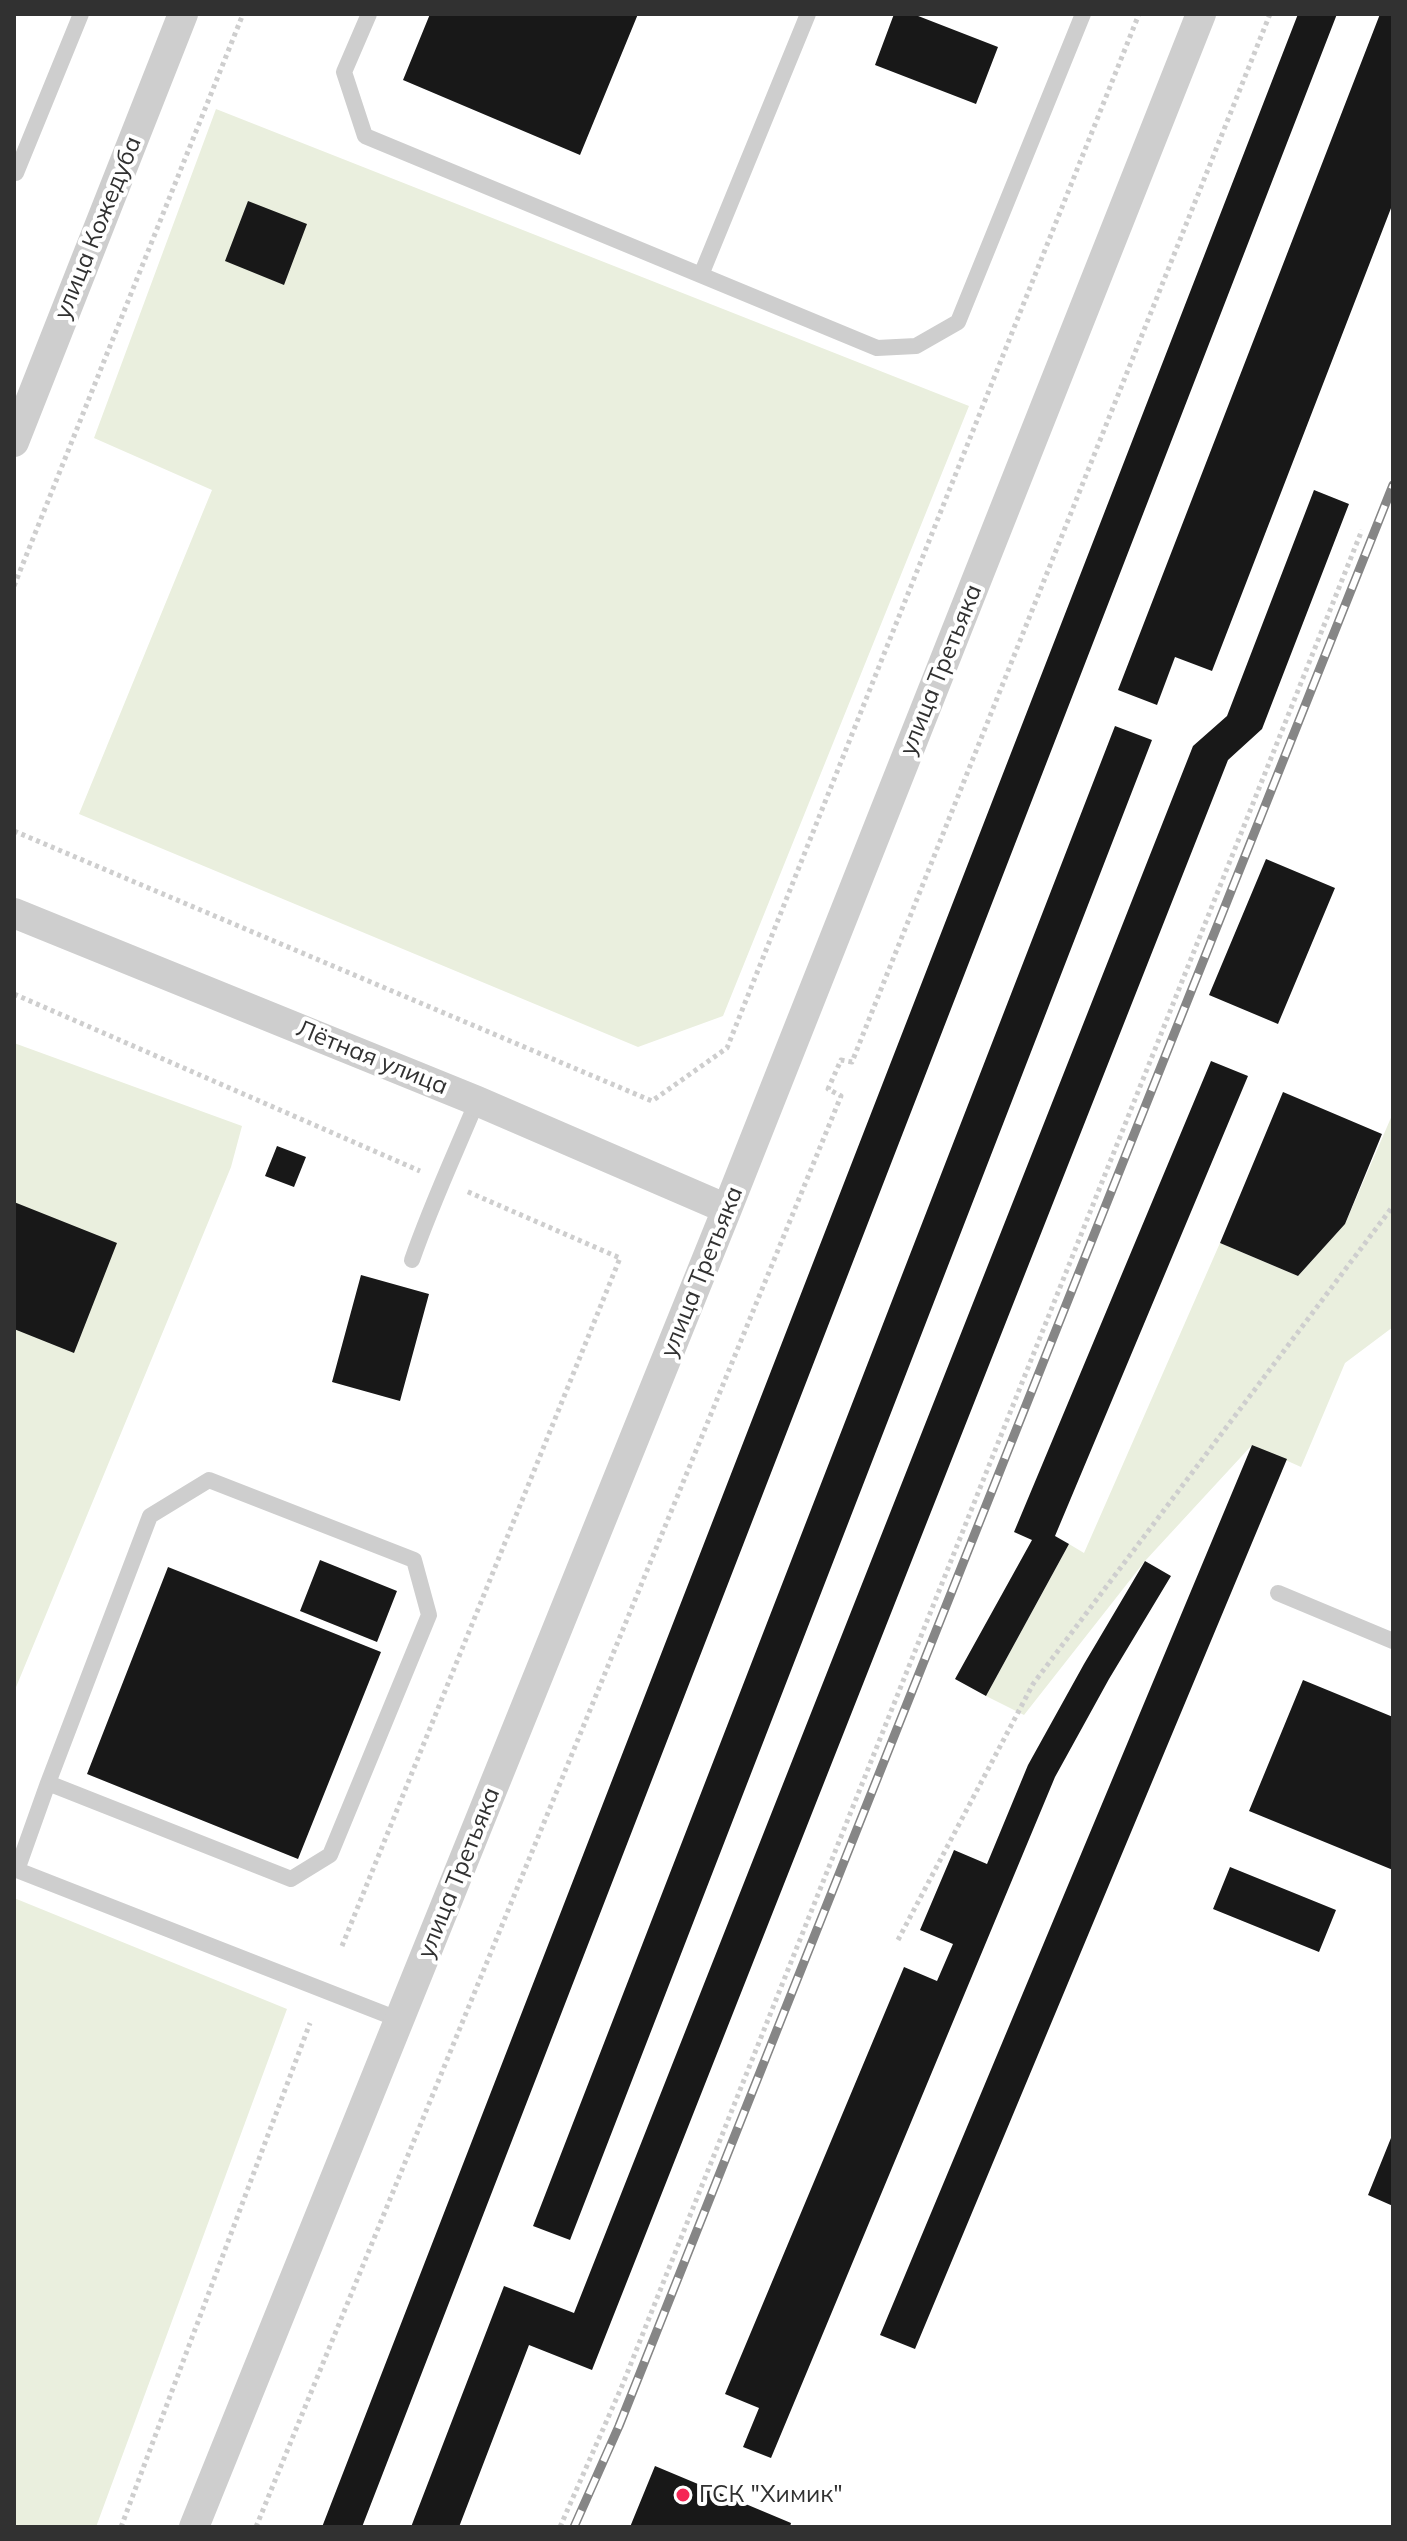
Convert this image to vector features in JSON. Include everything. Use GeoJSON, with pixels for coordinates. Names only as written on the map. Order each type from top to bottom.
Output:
{"type":"FeatureCollection","features":[{"type":"Feature","properties":{"kind":"street","name":"улица Кожедуба"},"geometry":{"type":"LineString","coordinates":[[14,442],[183,14]]}},
{"type":"Feature","properties":{"kind":"street","name":"улица Третьяка"},"geometry":{"type":"LineString","coordinates":[[194,2527],[727,1209],[1201,14]]}},
{"type":"Feature","properties":{"kind":"street","name":"Лётная улица"},"geometry":{"type":"LineString","coordinates":[[14,913],[477,1101],[727,1209]]}},
{"type":"Feature","properties":{"kind":"lane"},"geometry":{"type":"LineString","coordinates":[[14,172],[81,14]]}},
{"type":"Feature","properties":{"kind":"lane"},"geometry":{"type":"LineString","coordinates":[[369,14],[344,72],[365,136],[877,348],[916,346],[958,322],[1083,14]]}},
{"type":"Feature","properties":{"kind":"lane"},"geometry":{"type":"LineString","coordinates":[[701,275],[808,14]]}},
{"type":"Feature","properties":{"kind":"lane"},"geometry":{"type":"LineString","coordinates":[[412,1260],[432,1202],[477,1101]]}},
{"type":"Feature","properties":{"kind":"lane"},"geometry":{"type":"LineString","coordinates":[[48,1783],[291,1879],[330,1855],[429,1615],[414,1560],[209,1480],[150,1516],[48,1783],[17,1870],[400,2020]]}},
{"type":"Feature","properties":{"kind":"lane"},"geometry":{"type":"LineString","coordinates":[[1278,1593],[1393,1641]]}},
{"type":"Feature","properties":{"kind":"path"},"geometry":{"type":"LineString","coordinates":[[14,586],[243,14]]}},
{"type":"Feature","properties":{"kind":"path"},"geometry":{"type":"LineString","coordinates":[[14,831],[652,1101],[727,1048],[1139,14]]}},
{"type":"Feature","properties":{"kind":"path"},"geometry":{"type":"LineString","coordinates":[[256,2527],[841,1096],[828,1089],[841,1060],[852,1062],[1270,14]]}},
{"type":"Feature","properties":{"kind":"path"},"geometry":{"type":"LineString","coordinates":[[560,2527],[622,2386],[1362,530]]}},
{"type":"Feature","properties":{"kind":"path"},"geometry":{"type":"LineString","coordinates":[[14,994],[620,1258],[342,1946]]}},
{"type":"Feature","properties":{"kind":"path"},"geometry":{"type":"LineString","coordinates":[[898,1940],[1033,1684],[1393,1206]]}},
{"type":"Feature","properties":{"kind":"path"},"geometry":{"type":"LineString","coordinates":[[121,2527],[310,2023]]}},
{"type":"Feature","properties":{"kind":"green space"},"geometry":{"type":"Polygon","coordinates":[[[216,109],[969,406],[723,1016],[638,1047],[79,814],[212,490],[94,438],[216,109]]]}},
{"type":"Feature","properties":{"kind":"green space"},"geometry":{"type":"Polygon","coordinates":[[[14,1043],[242,1126],[231,1167],[14,1692],[14,1043]]]}},
{"type":"Feature","properties":{"kind":"green space"},"geometry":{"type":"Polygon","coordinates":[[[1393,1113],[1393,1327],[1345,1363],[1301,1467],[1252,1445],[1145,1561],[1024,1715],[986,1696],[1069,1544],[1084,1553],[1220,1243],[1298,1276],[1345,1224],[1393,1113]]]}},
{"type":"Feature","properties":{"kind":"green space"},"geometry":{"type":"Polygon","coordinates":[[[14,1898],[287,2009],[96,2527],[14,2527],[14,1898]]]}},
{"type":"Feature","properties":{"kind":"building"},"geometry":{"type":"Polygon","coordinates":[[[430,14],[638,14],[580,155],[403,80],[430,14]]]}},
{"type":"Feature","properties":{"kind":"building"},"geometry":{"type":"Polygon","coordinates":[[[894,14],[913,14],[998,47],[976,104],[875,65],[894,14]]]}},
{"type":"Feature","properties":{"kind":"building"},"geometry":{"type":"Polygon","coordinates":[[[1298,14],[1337,14],[362,2527],[322,2527],[1298,14]]]}},
{"type":"Feature","properties":{"kind":"building"},"geometry":{"type":"Polygon","coordinates":[[[1380,14],[1393,14],[1393,203],[1212,671],[1175,657],[1157,705],[1118,690],[1380,14]]]}},
{"type":"Feature","properties":{"kind":"building"},"geometry":{"type":"Polygon","coordinates":[[[248,201],[307,224],[284,285],[225,261],[248,201]]]}},
{"type":"Feature","properties":{"kind":"building"},"geometry":{"type":"Polygon","coordinates":[[[1314,490],[1349,504],[1262,729],[1228,760],[592,2370],[529,2345],[459,2527],[411,2527],[504,2286],[574,2313],[1193,746],[1227,716],[1314,490]]]}},
{"type":"Feature","properties":{"kind":"building"},"geometry":{"type":"Polygon","coordinates":[[[1115,726],[1152,740],[570,2240],[533,2226],[1115,726]]]}},
{"type":"Feature","properties":{"kind":"building"},"geometry":{"type":"Polygon","coordinates":[[[1266,859],[1335,888],[1278,1024],[1209,995],[1266,859]]]}},
{"type":"Feature","properties":{"kind":"building"},"geometry":{"type":"Polygon","coordinates":[[[1211,1061],[1248,1076],[1055,1536],[1069,1544],[986,1696],[955,1679],[1032,1540],[1014,1532],[1211,1061]]]}},
{"type":"Feature","properties":{"kind":"building"},"geometry":{"type":"Polygon","coordinates":[[[1283,1092],[1382,1134],[1345,1224],[1298,1276],[1220,1243],[1283,1092]]]}},
{"type":"Feature","properties":{"kind":"building"},"geometry":{"type":"Polygon","coordinates":[[[277,1146],[306,1157],[294,1187],[265,1176],[277,1146]]]}},
{"type":"Feature","properties":{"kind":"building"},"geometry":{"type":"Polygon","coordinates":[[[14,1202],[117,1243],[74,1353],[14,1329],[14,1202]]]}},
{"type":"Feature","properties":{"kind":"building"},"geometry":{"type":"Polygon","coordinates":[[[361,1275],[429,1294],[400,1401],[332,1382],[361,1275]]]}},
{"type":"Feature","properties":{"kind":"building"},"geometry":{"type":"Polygon","coordinates":[[[1252,1445],[1287,1459],[915,2349],[880,2335],[1252,1445]]]}},
{"type":"Feature","properties":{"kind":"building"},"geometry":{"type":"Polygon","coordinates":[[[320,1560],[397,1591],[377,1642],[300,1611],[320,1560]]]}},
{"type":"Feature","properties":{"kind":"building"},"geometry":{"type":"Polygon","coordinates":[[[1145,1561],[1171,1576],[1055,1777],[771,2458],[743,2447],[759,2408],[725,2394],[904,1967],[937,1981],[953,1944],[920,1930],[954,1850],[987,1864],[1028,1765],[1145,1561]]]}},
{"type":"Feature","properties":{"kind":"building"},"geometry":{"type":"Polygon","coordinates":[[[168,1567],[381,1652],[298,1859],[87,1774],[168,1567]]]}},
{"type":"Feature","properties":{"kind":"building"},"geometry":{"type":"Polygon","coordinates":[[[1303,1680],[1393,1717],[1393,1870],[1249,1811],[1303,1680]]]}},
{"type":"Feature","properties":{"kind":"building"},"geometry":{"type":"Polygon","coordinates":[[[1230,1867],[1336,1910],[1319,1952],[1213,1909],[1230,1867]]]}},
{"type":"Feature","properties":{"kind":"building"},"geometry":{"type":"Polygon","coordinates":[[[1393,2133],[1393,2206],[1368,2195],[1393,2133]]]}},
{"type":"Feature","properties":{"kind":"building","name":"ГСК \"Химик\""},"geometry":{"type":"Polygon","coordinates":[[[655,2466],[791,2523],[790,2527],[630,2527],[655,2466]]]}},
{"type":"Feature","properties":{"kind":"railway"},"geometry":{"type":"LineString","coordinates":[[574,2527],[619,2426],[1393,485]]}},
{"type":"Feature","properties":{"kind":"place","name":"ГСК \"Химик\""},"geometry":{"type":"Point","coordinates":[683,2495]}}]}
